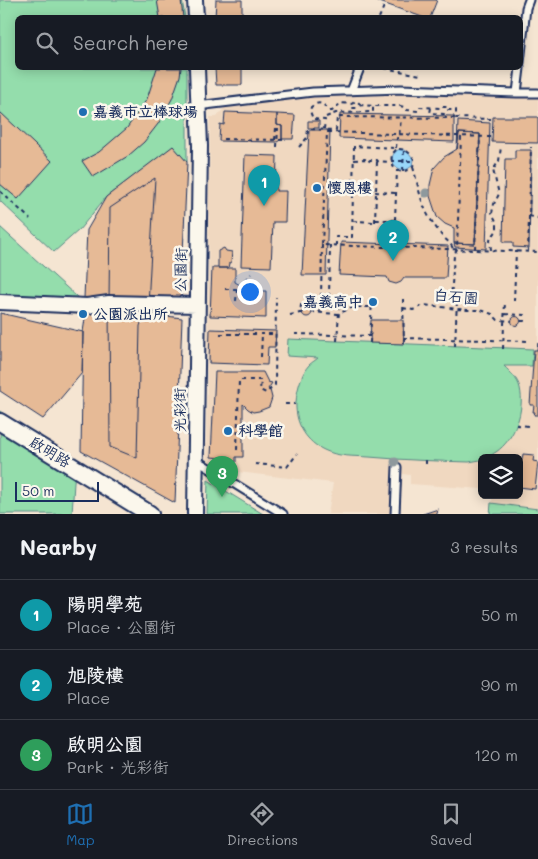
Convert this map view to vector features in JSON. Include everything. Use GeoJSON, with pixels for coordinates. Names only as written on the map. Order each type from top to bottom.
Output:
{"type":"FeatureCollection","features":[{"type":"Feature","properties":{"kind":"street"},"geometry":{"type":"LineString","coordinates":[[195,0],[196,15]]}},
{"type":"Feature","properties":{"kind":"street","name":"公園街"},"geometry":{"type":"LineString","coordinates":[[0,302],[87,306],[109,304],[197,305],[200,146],[197,70]]}},
{"type":"Feature","properties":{"kind":"street","name":"光彩街"},"geometry":{"type":"LineString","coordinates":[[195,514],[197,305]]}},
{"type":"Feature","properties":{"kind":"street","name":"啟明路"},"geometry":{"type":"LineString","coordinates":[[0,422],[150,514]]}},
{"type":"Feature","properties":{"kind":"lane"},"geometry":{"type":"LineString","coordinates":[[523,36],[528,0]]}},
{"type":"Feature","properties":{"kind":"lane"},"geometry":{"type":"LineString","coordinates":[[350,90],[359,70]]}},
{"type":"Feature","properties":{"kind":"lane"},"geometry":{"type":"LineString","coordinates":[[517,93],[520,70]]}},
{"type":"Feature","properties":{"kind":"lane"},"geometry":{"type":"LineString","coordinates":[[197,106],[314,92],[350,90],[401,89],[538,93]]}},
{"type":"Feature","properties":{"kind":"lane"},"geometry":{"type":"LineString","coordinates":[[196,460],[283,514]]}},
{"type":"Feature","properties":{"kind":"lane"},"geometry":{"type":"LineString","coordinates":[[395,514],[397,467]]}},
{"type":"Feature","properties":{"kind":"path"},"geometry":{"type":"LineString","coordinates":[[381,15],[385,4]]}},
{"type":"Feature","properties":{"kind":"path"},"geometry":{"type":"LineString","coordinates":[[395,70],[422,75]]}},
{"type":"Feature","properties":{"kind":"path"},"geometry":{"type":"LineString","coordinates":[[324,130],[330,111],[341,103],[352,104],[355,101],[361,105],[400,106],[407,110],[418,111],[420,108],[442,107],[447,108],[447,110]]}},
{"type":"Feature","properties":{"kind":"path"},"geometry":{"type":"LineString","coordinates":[[330,111],[326,106],[316,103],[311,106],[310,111],[313,119],[326,119],[336,114],[373,112],[373,106]]}},
{"type":"Feature","properties":{"kind":"path"},"geometry":{"type":"LineString","coordinates":[[352,104],[352,108],[357,108],[361,105]]}},
{"type":"Feature","properties":{"kind":"path"},"geometry":{"type":"LineString","coordinates":[[431,108],[430,113],[444,114],[447,110],[456,110],[456,118]]}},
{"type":"Feature","properties":{"kind":"path"},"geometry":{"type":"LineString","coordinates":[[442,108],[444,112]]}},
{"type":"Feature","properties":{"kind":"path"},"geometry":{"type":"LineString","coordinates":[[299,147],[308,138],[308,129],[336,130],[337,117],[491,119]]}},
{"type":"Feature","properties":{"kind":"path"},"geometry":{"type":"LineString","coordinates":[[401,118],[400,138],[397,138],[396,149],[392,154],[391,161],[397,170],[403,171],[412,167]]}},
{"type":"Feature","properties":{"kind":"path"},"geometry":{"type":"LineString","coordinates":[[321,296],[327,132],[491,137]]}},
{"type":"Feature","properties":{"kind":"path"},"geometry":{"type":"LineString","coordinates":[[451,300],[461,136]]}},
{"type":"Feature","properties":{"kind":"path"},"geometry":{"type":"LineString","coordinates":[[475,250],[480,137]]}},
{"type":"Feature","properties":{"kind":"path"},"geometry":{"type":"LineString","coordinates":[[223,139],[287,140]]}},
{"type":"Feature","properties":{"kind":"path"},"geometry":{"type":"LineString","coordinates":[[276,140],[277,147]]}},
{"type":"Feature","properties":{"kind":"path"},"geometry":{"type":"LineString","coordinates":[[336,246],[336,237],[352,237],[354,146],[404,149],[410,153],[414,161],[412,167],[419,194],[427,214],[442,236],[455,249]]}},
{"type":"Feature","properties":{"kind":"path"},"geometry":{"type":"LineString","coordinates":[[491,250],[490,240],[497,230],[497,223],[492,213],[499,194],[493,170],[500,161],[501,147]]}},
{"type":"Feature","properties":{"kind":"path"},"geometry":{"type":"LineString","coordinates":[[528,252],[531,147]]}},
{"type":"Feature","properties":{"kind":"path"},"geometry":{"type":"LineString","coordinates":[[403,171],[404,149]]}},
{"type":"Feature","properties":{"kind":"path"},"geometry":{"type":"LineString","coordinates":[[354,160],[365,159],[368,162],[370,160],[377,160],[377,162],[414,161]]}},
{"type":"Feature","properties":{"kind":"path"},"geometry":{"type":"LineString","coordinates":[[376,220],[377,162]]}},
{"type":"Feature","properties":{"kind":"path"},"geometry":{"type":"LineString","coordinates":[[394,244],[397,170]]}},
{"type":"Feature","properties":{"kind":"path"},"geometry":{"type":"LineString","coordinates":[[354,188],[396,193]]}},
{"type":"Feature","properties":{"kind":"path"},"geometry":{"type":"LineString","coordinates":[[0,191],[30,218]]}},
{"type":"Feature","properties":{"kind":"path"},"geometry":{"type":"LineString","coordinates":[[529,216],[538,218]]}},
{"type":"Feature","properties":{"kind":"path"},"geometry":{"type":"LineString","coordinates":[[353,221],[375,222],[376,220],[395,220]]}},
{"type":"Feature","properties":{"kind":"path"},"geometry":{"type":"LineString","coordinates":[[322,245],[538,252]]}},
{"type":"Feature","properties":{"kind":"path"},"geometry":{"type":"LineString","coordinates":[[329,297],[330,246]]}},
{"type":"Feature","properties":{"kind":"path"},"geometry":{"type":"LineString","coordinates":[[514,301],[516,251]]}},
{"type":"Feature","properties":{"kind":"path"},"geometry":{"type":"LineString","coordinates":[[236,301],[237,289],[251,274]]}},
{"type":"Feature","properties":{"kind":"path"},"geometry":{"type":"LineString","coordinates":[[225,289],[237,289]]}},
{"type":"Feature","properties":{"kind":"path"},"geometry":{"type":"LineString","coordinates":[[237,450],[239,380],[261,380],[260,390],[266,394],[275,385],[276,297]]}},
{"type":"Feature","properties":{"kind":"path"},"geometry":{"type":"LineString","coordinates":[[337,341],[340,297]]}},
{"type":"Feature","properties":{"kind":"path"},"geometry":{"type":"LineString","coordinates":[[370,343],[372,298]]}},
{"type":"Feature","properties":{"kind":"path"},"geometry":{"type":"LineString","coordinates":[[403,298],[404,344]]}},
{"type":"Feature","properties":{"kind":"path"},"geometry":{"type":"LineString","coordinates":[[455,346],[457,300]]}},
{"type":"Feature","properties":{"kind":"path"},"geometry":{"type":"LineString","coordinates":[[503,348],[505,300]]}},
{"type":"Feature","properties":{"kind":"path"},"geometry":{"type":"LineString","coordinates":[[290,315],[301,313],[301,304],[316,305],[320,312]]}},
{"type":"Feature","properties":{"kind":"path","name":"白石園"},"geometry":{"type":"LineString","coordinates":[[403,308],[414,310],[424,306],[481,310],[492,314],[498,320],[505,321]]}},
{"type":"Feature","properties":{"kind":"path"},"geometry":{"type":"LineString","coordinates":[[312,312],[338,314],[353,308],[371,307]]}},
{"type":"Feature","properties":{"kind":"path"},"geometry":{"type":"LineString","coordinates":[[505,314],[524,315],[524,322],[520,321]]}},
{"type":"Feature","properties":{"kind":"path"},"geometry":{"type":"LineString","coordinates":[[505,321],[512,321]]}},
{"type":"Feature","properties":{"kind":"path"},"geometry":{"type":"LineString","coordinates":[[220,334],[276,334]]}},
{"type":"Feature","properties":{"kind":"path"},"geometry":{"type":"LineString","coordinates":[[261,357],[262,334]]}},
{"type":"Feature","properties":{"kind":"path"},"geometry":{"type":"LineString","coordinates":[[295,334],[370,336]]}},
{"type":"Feature","properties":{"kind":"path"},"geometry":{"type":"LineString","coordinates":[[403,338],[530,341]]}},
{"type":"Feature","properties":{"kind":"path"},"geometry":{"type":"LineString","coordinates":[[285,404],[296,404]]}},
{"type":"Feature","properties":{"kind":"path"},"geometry":{"type":"LineString","coordinates":[[516,425],[529,426]]}},
{"type":"Feature","properties":{"kind":"path"},"geometry":{"type":"LineString","coordinates":[[254,464],[287,467],[297,454]]}},
{"type":"Feature","properties":{"kind":"path"},"geometry":{"type":"LineString","coordinates":[[426,460],[426,468]]}},
{"type":"Feature","properties":{"kind":"shaded area","name":"嘉義高中"},"geometry":{"type":"Polygon","coordinates":[[[401,93],[538,98],[538,514],[490,514],[492,499],[523,499],[523,454],[478,454],[478,489],[410,484],[410,475],[403,474],[400,514],[328,514],[333,483],[220,470],[206,462],[210,117],[217,117],[226,106],[313,96],[401,93]]]}},
{"type":"Feature","properties":{"kind":"green space","name":"嘉義市立棒球場"},"geometry":{"type":"Polygon","coordinates":[[[0,0],[182,0],[185,15],[15,15],[15,70],[187,70],[187,162],[173,147],[106,197],[79,230],[54,252],[0,201],[0,0]]]}},
{"type":"Feature","properties":{"kind":"green space"},"geometry":{"type":"Polygon","coordinates":[[[0,227],[87,306],[0,300],[0,227]]]}},
{"type":"Feature","properties":{"kind":"green space"},"geometry":{"type":"Polygon","coordinates":[[[288,339],[533,349],[532,366],[504,366],[514,376],[520,388],[520,414],[513,432],[496,452],[492,454],[478,454],[478,461],[469,462],[346,456],[318,447],[304,433],[298,421],[296,403],[301,379],[310,364],[318,358],[287,356],[288,339]]]}},
{"type":"Feature","properties":{"kind":"green space"},"geometry":{"type":"Polygon","coordinates":[[[0,411],[75,467],[72,514],[0,514],[0,411]]]}},
{"type":"Feature","properties":{"kind":"green space"},"geometry":{"type":"Polygon","coordinates":[[[208,480],[263,514],[207,514],[208,480]]]}},
{"type":"Feature","properties":{"kind":"green space"},"geometry":{"type":"Polygon","coordinates":[[[491,503],[538,509],[538,514],[490,514],[491,503]]]}},
{"type":"Feature","properties":{"kind":"water"},"geometry":{"type":"Polygon","coordinates":[[[400,149],[408,152],[413,159],[412,166],[406,170],[398,169],[392,161],[394,153],[400,149]]]}},
{"type":"Feature","properties":{"kind":"building"},"geometry":{"type":"Polygon","coordinates":[[[157,0],[181,0],[183,15],[160,15],[157,0]]]}},
{"type":"Feature","properties":{"kind":"building"},"geometry":{"type":"Polygon","coordinates":[[[216,0],[242,0],[242,15],[215,15],[216,0]]]}},
{"type":"Feature","properties":{"kind":"building"},"geometry":{"type":"Polygon","coordinates":[[[374,0],[437,0],[431,15],[416,15],[374,0]]]}},
{"type":"Feature","properties":{"kind":"building"},"geometry":{"type":"Polygon","coordinates":[[[156,70],[181,70],[172,99],[158,124],[144,142],[128,156],[93,177],[82,161],[99,152],[127,128],[147,99],[156,70]]]}},
{"type":"Feature","properties":{"kind":"building"},"geometry":{"type":"Polygon","coordinates":[[[215,70],[242,70],[242,85],[216,85],[215,70]]]}},
{"type":"Feature","properties":{"kind":"building"},"geometry":{"type":"Polygon","coordinates":[[[0,112],[52,161],[18,199],[0,184],[0,112]]]}},
{"type":"Feature","properties":{"kind":"building"},"geometry":{"type":"Polygon","coordinates":[[[225,112],[277,114],[277,125],[282,126],[282,139],[277,142],[219,141],[220,124],[224,125],[225,112]]]}},
{"type":"Feature","properties":{"kind":"building"},"geometry":{"type":"Polygon","coordinates":[[[277,114],[295,115],[293,139],[282,139],[282,126],[277,125],[277,114]]]}},
{"type":"Feature","properties":{"kind":"building"},"geometry":{"type":"Polygon","coordinates":[[[340,114],[454,116],[454,142],[339,138],[340,114]]]}},
{"type":"Feature","properties":{"kind":"building"},"geometry":{"type":"Polygon","coordinates":[[[493,117],[538,117],[538,143],[492,142],[493,117]]]}},
{"type":"Feature","properties":{"kind":"building"},"geometry":{"type":"Polygon","coordinates":[[[308,121],[319,121],[319,128],[308,128],[308,121]]]}},
{"type":"Feature","properties":{"kind":"building"},"geometry":{"type":"Polygon","coordinates":[[[458,121],[490,123],[486,249],[455,247],[454,243],[475,244],[480,134],[459,133],[457,149],[458,121]]]}},
{"type":"Feature","properties":{"kind":"building","name":"懷恩樓"},"geometry":{"type":"Polygon","coordinates":[[[309,130],[330,130],[326,275],[302,275],[309,130]]]}},
{"type":"Feature","properties":{"kind":"building"},"geometry":{"type":"Polygon","coordinates":[[[459,133],[480,134],[475,244],[454,243],[454,228],[445,224],[437,217],[430,196],[430,185],[434,168],[444,157],[457,149],[459,133]]]}},
{"type":"Feature","properties":{"kind":"building"},"geometry":{"type":"Polygon","coordinates":[[[173,146],[187,162],[181,300],[84,298],[87,230],[106,197],[173,146]]]}},
{"type":"Feature","properties":{"kind":"building"},"geometry":{"type":"Polygon","coordinates":[[[515,150],[531,150],[529,248],[513,247],[513,242],[503,242],[505,159],[515,159],[515,150]]]}},
{"type":"Feature","properties":{"kind":"building"},"geometry":{"type":"Polygon","coordinates":[[[245,155],[277,156],[276,191],[286,191],[285,222],[273,222],[271,267],[241,266],[245,155]]]}},
{"type":"Feature","properties":{"kind":"building"},"geometry":{"type":"Polygon","coordinates":[[[155,178],[148,305],[140,326],[137,458],[110,447],[110,208],[155,178]]]}},
{"type":"Feature","properties":{"kind":"building"},"geometry":{"type":"Polygon","coordinates":[[[341,242],[448,246],[446,278],[404,278],[396,284],[389,282],[387,277],[339,275],[341,242]]]}},
{"type":"Feature","properties":{"kind":"building"},"geometry":{"type":"Polygon","coordinates":[[[224,248],[226,251],[232,252],[231,262],[228,268],[218,268],[218,251],[224,248]]]}},
{"type":"Feature","properties":{"kind":"building"},"geometry":{"type":"Polygon","coordinates":[[[212,268],[235,268],[235,282],[240,285],[243,291],[266,291],[266,318],[210,316],[212,268]]]}},
{"type":"Feature","properties":{"kind":"building"},"geometry":{"type":"Polygon","coordinates":[[[87,306],[182,318],[175,503],[81,451],[83,332],[87,306]]]}},
{"type":"Feature","properties":{"kind":"building"},"geometry":{"type":"Polygon","coordinates":[[[307,307],[312,312],[307,317],[302,312],[307,307]]]}},
{"type":"Feature","properties":{"kind":"building"},"geometry":{"type":"Polygon","coordinates":[[[0,313],[83,332],[82,373],[43,419],[0,391],[0,313]]]}},
{"type":"Feature","properties":{"kind":"building"},"geometry":{"type":"Polygon","coordinates":[[[516,317],[520,321],[516,325],[512,321],[516,317]]]}},
{"type":"Feature","properties":{"kind":"building"},"geometry":{"type":"Polygon","coordinates":[[[371,320],[403,320],[404,344],[370,343],[371,320]]]}},
{"type":"Feature","properties":{"kind":"building"},"geometry":{"type":"Polygon","coordinates":[[[210,329],[276,331],[275,347],[268,347],[267,365],[209,363],[210,329]]]}},
{"type":"Feature","properties":{"kind":"building"},"geometry":{"type":"Polygon","coordinates":[[[538,343],[538,415],[534,415],[534,405],[530,405],[534,350],[537,350],[538,343]]]}},
{"type":"Feature","properties":{"kind":"building","name":"科學館"},"geometry":{"type":"Polygon","coordinates":[[[215,372],[263,372],[268,382],[272,383],[268,389],[272,398],[269,407],[253,412],[243,404],[243,457],[236,457],[236,462],[231,461],[231,459],[211,457],[215,372]]]}},
{"type":"Feature","properties":{"kind":"building"},"geometry":{"type":"Polygon","coordinates":[[[523,454],[534,455],[533,461],[538,462],[535,489],[523,488],[523,454]]]}},
{"type":"Feature","properties":{"kind":"building"},"geometry":{"type":"Polygon","coordinates":[[[438,509],[437,514],[423,514],[438,509]]]}},
{"type":"Feature","properties":{"kind":"place","name":"嘉義市立棒球場"},"geometry":{"type":"Point","coordinates":[83,112]}},
{"type":"Feature","properties":{"kind":"place","name":"懷恩樓"},"geometry":{"type":"Point","coordinates":[317,188]}},
{"type":"Feature","properties":{"kind":"place","name":"陽明學苑"},"geometry":{"type":"Point","coordinates":[264,206]}},
{"type":"Feature","properties":{"kind":"place","name":"旭陵樓"},"geometry":{"type":"Point","coordinates":[393,261]}},
{"type":"Feature","properties":{"kind":"place","name":"嘉義高中"},"geometry":{"type":"Point","coordinates":[373,302]}},
{"type":"Feature","properties":{"kind":"place","name":"公園派出所"},"geometry":{"type":"Point","coordinates":[83,314]}},
{"type":"Feature","properties":{"kind":"place","name":"科學館"},"geometry":{"type":"Point","coordinates":[228,431]}},
{"type":"Feature","properties":{"kind":"place","name":"啟明公園"},"geometry":{"type":"Point","coordinates":[222,497]}}]}
